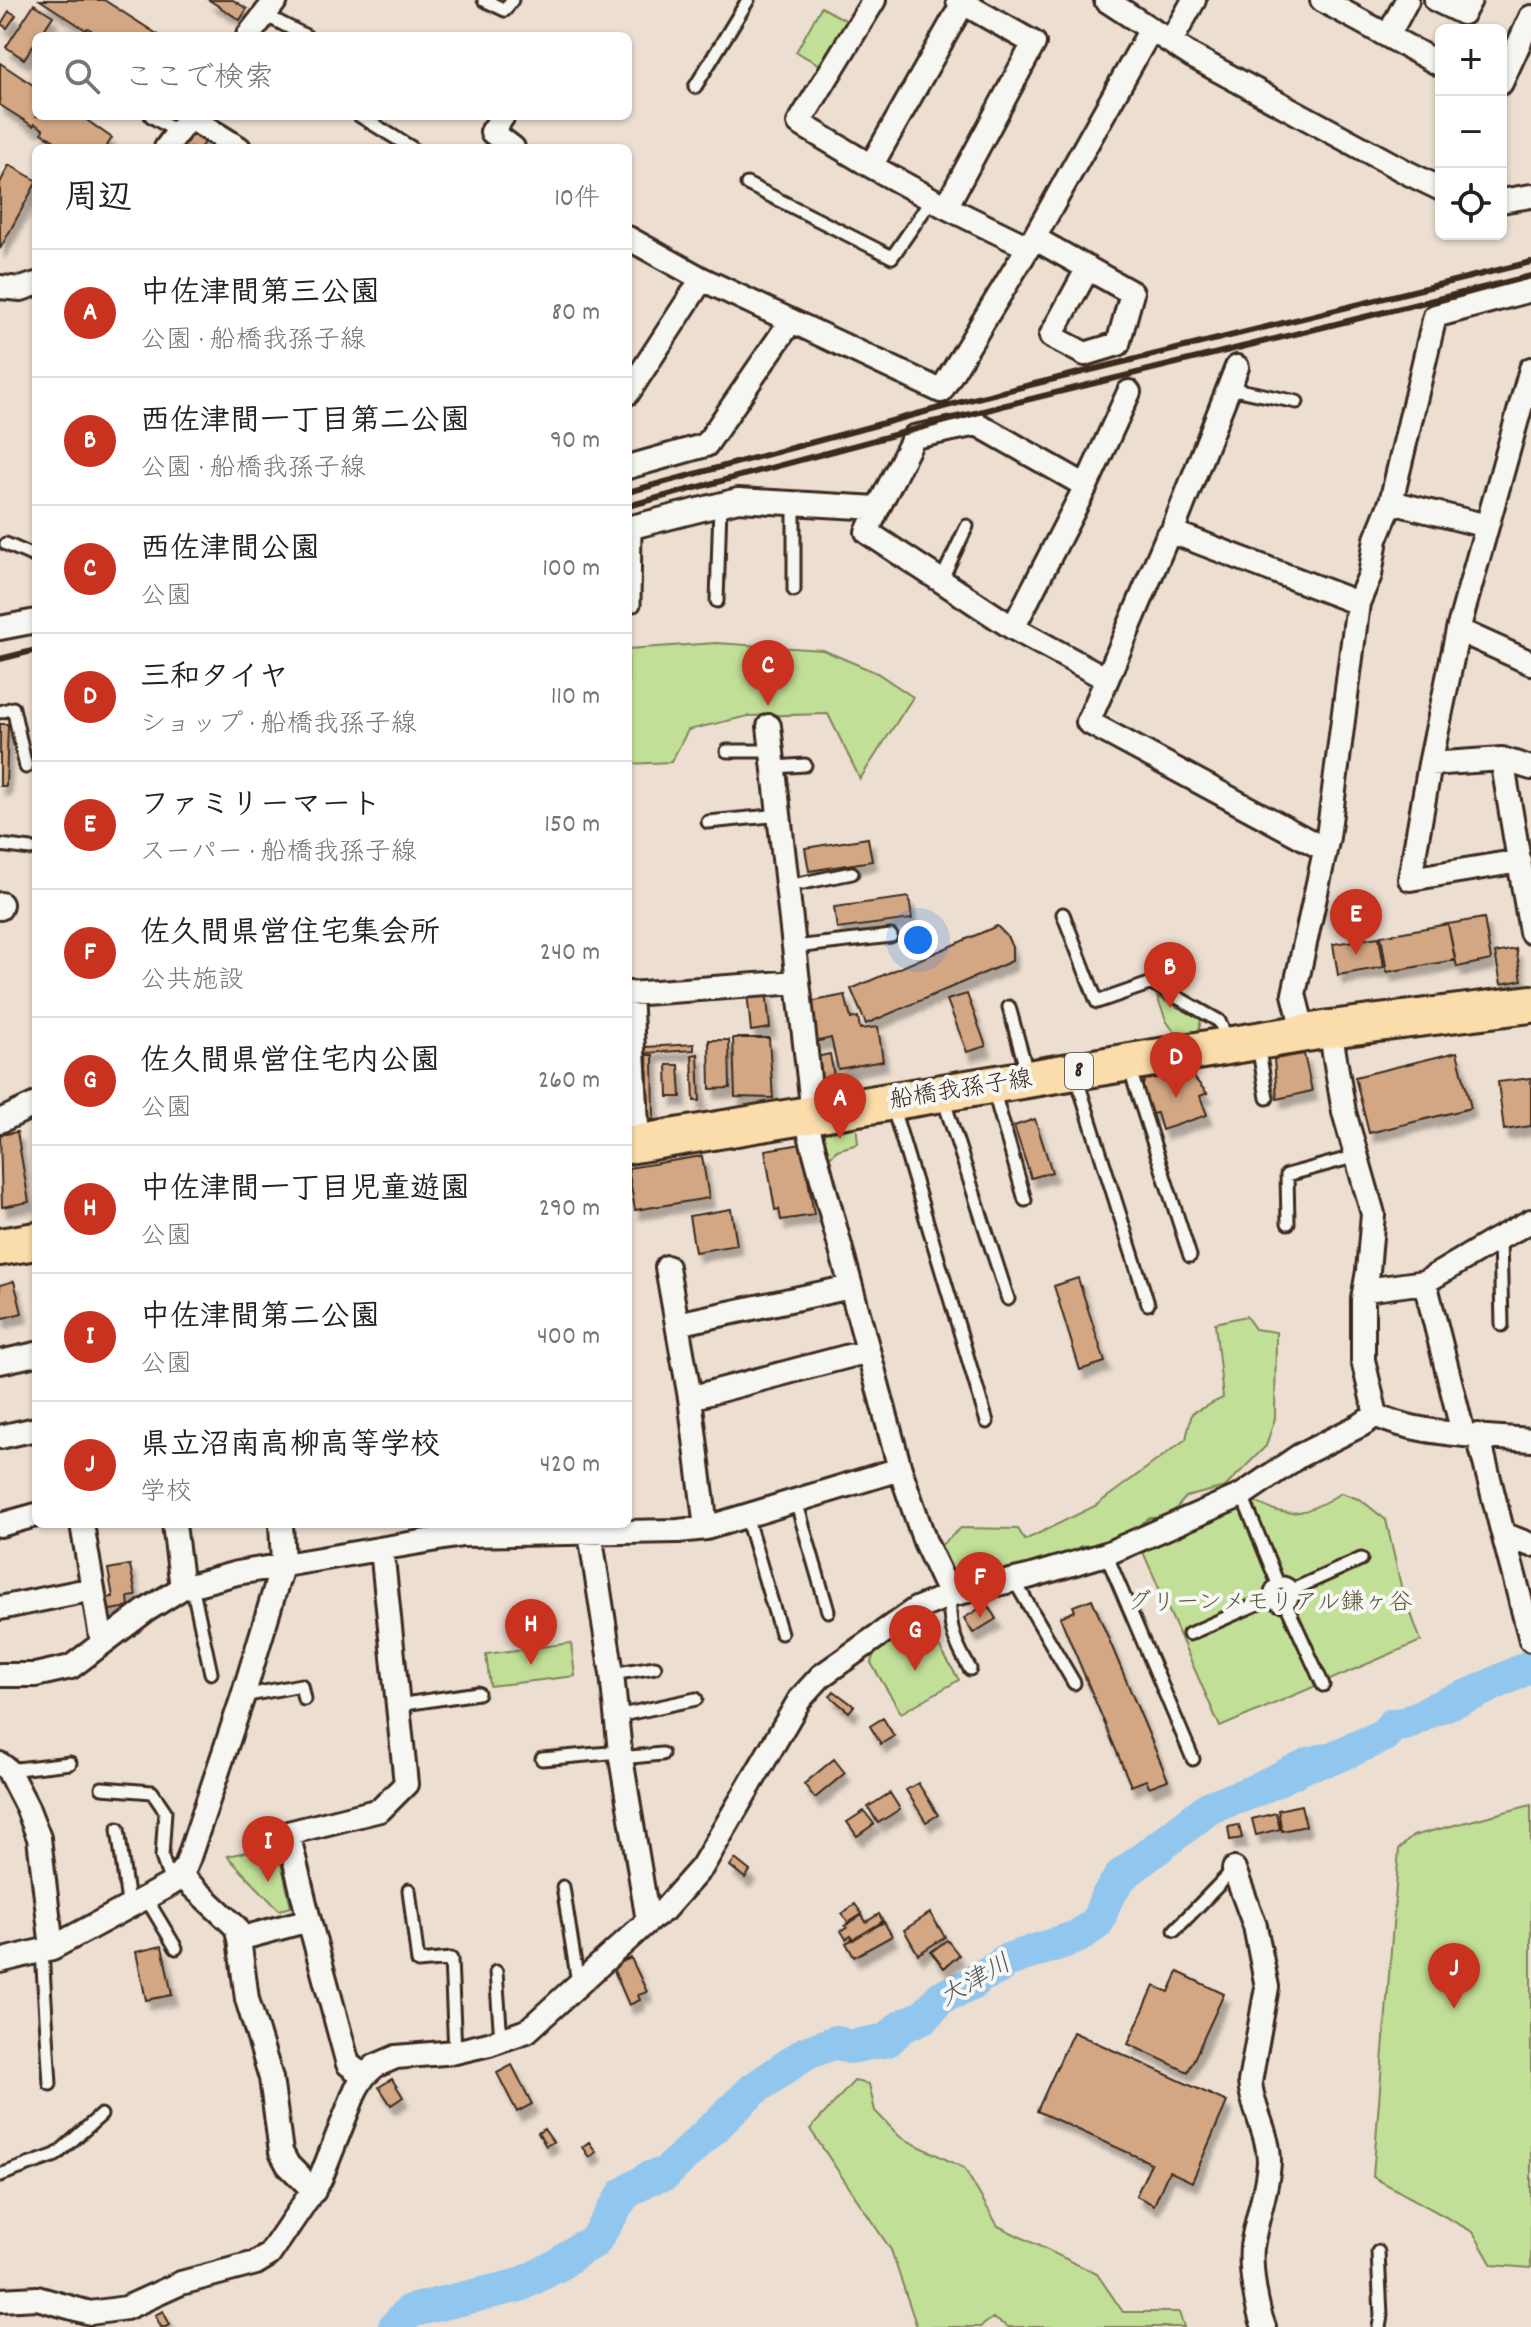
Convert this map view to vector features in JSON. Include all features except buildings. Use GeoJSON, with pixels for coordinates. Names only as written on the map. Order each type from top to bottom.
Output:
{"type":"FeatureCollection","features":[{"type":"Feature","properties":{"kind":"main road","name":"船橋我孫子線"},"geometry":{"type":"LineString","coordinates":[[633,1144],[1317,1031],[1531,1004]]}},
{"type":"Feature","properties":{"kind":"main road"},"geometry":{"type":"LineString","coordinates":[[0,1247],[32,1242]]}},
{"type":"Feature","properties":{"kind":"street"},"geometry":{"type":"LineString","coordinates":[[874,0],[799,123],[939,203],[1088,268]]}},
{"type":"Feature","properties":{"kind":"street"},"geometry":{"type":"LineString","coordinates":[[1106,0],[1205,63],[1435,186]]}},
{"type":"Feature","properties":{"kind":"street"},"geometry":{"type":"LineString","coordinates":[[1171,41],[1194,0]]}},
{"type":"Feature","properties":{"kind":"street"},"geometry":{"type":"LineString","coordinates":[[1322,0],[1435,62]]}},
{"type":"Feature","properties":{"kind":"street"},"geometry":{"type":"LineString","coordinates":[[1388,36],[1407,0]]}},
{"type":"Feature","properties":{"kind":"street"},"geometry":{"type":"LineString","coordinates":[[1436,0],[1463,13],[1470,0]]}},
{"type":"Feature","properties":{"kind":"street"},"geometry":{"type":"LineString","coordinates":[[871,166],[962,1],[1034,43],[939,203]]}},
{"type":"Feature","properties":{"kind":"street"},"geometry":{"type":"LineString","coordinates":[[251,32],[270,7]]}},
{"type":"Feature","properties":{"kind":"street"},"geometry":{"type":"LineString","coordinates":[[1507,70],[1531,17]]}},
{"type":"Feature","properties":{"kind":"street"},"geometry":{"type":"LineString","coordinates":[[632,240],[702,279],[941,391],[1031,242],[1151,29]]}},
{"type":"Feature","properties":{"kind":"street"},"geometry":{"type":"LineString","coordinates":[[500,120],[492,132],[508,144]]}},
{"type":"Feature","properties":{"kind":"street"},"geometry":{"type":"LineString","coordinates":[[180,128],[227,144]]}},
{"type":"Feature","properties":{"kind":"street"},"geometry":{"type":"LineString","coordinates":[[1507,200],[1531,196]]}},
{"type":"Feature","properties":{"kind":"street"},"geometry":{"type":"LineString","coordinates":[[632,387],[702,279]]}},
{"type":"Feature","properties":{"kind":"street"},"geometry":{"type":"LineString","coordinates":[[0,287],[21,289],[32,285]]}},
{"type":"Feature","properties":{"kind":"street"},"geometry":{"type":"LineString","coordinates":[[1531,290],[1435,316],[1391,502],[1376,539],[1370,575],[1358,603],[1335,797],[1294,994],[1317,1031],[1373,1214],[1363,1299],[1363,1360],[1376,1415],[1387,1421],[1449,1433],[1531,1440]]}},
{"type":"Feature","properties":{"kind":"street"},"geometry":{"type":"LineString","coordinates":[[632,466],[706,445],[791,321]]}},
{"type":"Feature","properties":{"kind":"street"},"geometry":{"type":"LineString","coordinates":[[1520,861],[1410,879],[1458,630],[1487,526],[1524,417],[1531,369]]}},
{"type":"Feature","properties":{"kind":"street"},"geometry":{"type":"LineString","coordinates":[[1233,377],[1172,532],[1167,537],[1088,722],[1324,849]]}},
{"type":"Feature","properties":{"kind":"street"},"geometry":{"type":"LineString","coordinates":[[1013,628],[1086,486],[1129,392]]}},
{"type":"Feature","properties":{"kind":"street"},"geometry":{"type":"LineString","coordinates":[[1086,486],[977,424],[914,437],[867,532],[1013,628],[1107,679]]}},
{"type":"Feature","properties":{"kind":"street"},"geometry":{"type":"LineString","coordinates":[[632,528],[738,500],[878,508]]}},
{"type":"Feature","properties":{"kind":"street"},"geometry":{"type":"LineString","coordinates":[[1391,502],[1487,526]]}},
{"type":"Feature","properties":{"kind":"street"},"geometry":{"type":"LineString","coordinates":[[1172,532],[1358,603]]}},
{"type":"Feature","properties":{"kind":"street"},"geometry":{"type":"LineString","coordinates":[[0,628],[32,622]]}},
{"type":"Feature","properties":{"kind":"street"},"geometry":{"type":"LineString","coordinates":[[1458,630],[1531,663]]}},
{"type":"Feature","properties":{"kind":"street"},"geometry":{"type":"LineString","coordinates":[[769,726],[813,1114],[808,1127],[900,1469],[925,1542],[950,1595]]}},
{"type":"Feature","properties":{"kind":"street"},"geometry":{"type":"LineString","coordinates":[[1430,764],[1502,759],[1531,768]]}},
{"type":"Feature","properties":{"kind":"street"},"geometry":{"type":"LineString","coordinates":[[1502,759],[1531,932]]}},
{"type":"Feature","properties":{"kind":"street"},"geometry":{"type":"LineString","coordinates":[[632,994],[798,982]]}},
{"type":"Feature","properties":{"kind":"street"},"geometry":{"type":"LineString","coordinates":[[0,1121],[32,1106]]}},
{"type":"Feature","properties":{"kind":"street"},"geometry":{"type":"LineString","coordinates":[[632,1106],[633,1144]]}},
{"type":"Feature","properties":{"kind":"street"},"geometry":{"type":"LineString","coordinates":[[1366,1290],[1425,1282],[1531,1221]]}},
{"type":"Feature","properties":{"kind":"street"},"geometry":{"type":"LineString","coordinates":[[667,1267],[690,1398],[706,1528]]}},
{"type":"Feature","properties":{"kind":"street"},"geometry":{"type":"LineString","coordinates":[[1425,1282],[1503,1534],[1531,1640]]}},
{"type":"Feature","properties":{"kind":"street"},"geometry":{"type":"LineString","coordinates":[[677,1324],[851,1287]]}},
{"type":"Feature","properties":{"kind":"street"},"geometry":{"type":"LineString","coordinates":[[690,1398],[868,1351]]}},
{"type":"Feature","properties":{"kind":"street"},"geometry":{"type":"LineString","coordinates":[[0,1362],[32,1355]]}},
{"type":"Feature","properties":{"kind":"street"},"geometry":{"type":"LineString","coordinates":[[1,2298],[37,2298],[90,2313],[126,2308],[181,2283],[256,2263],[269,2255],[320,2180],[364,2076],[375,2066],[396,2057],[455,2052],[527,2031],[664,1910],[702,1867],[800,1699],[821,1676],[916,1609],[950,1595],[1106,1554],[1242,1495],[1299,1456],[1376,1415]]}},
{"type":"Feature","properties":{"kind":"street"},"geometry":{"type":"LineString","coordinates":[[0,1437],[32,1430]]}},
{"type":"Feature","properties":{"kind":"street"},"geometry":{"type":"LineString","coordinates":[[0,1675],[35,1675],[71,1667],[145,1611],[187,1586],[283,1563],[462,1535],[706,1528],[900,1469]]}},
{"type":"Feature","properties":{"kind":"street"},"geometry":{"type":"LineString","coordinates":[[0,1525],[32,1516]]}},
{"type":"Feature","properties":{"kind":"street"},"geometry":{"type":"LineString","coordinates":[[83,1528],[102,1643]]}},
{"type":"Feature","properties":{"kind":"street"},"geometry":{"type":"LineString","coordinates":[[175,1528],[187,1586]]}},
{"type":"Feature","properties":{"kind":"street"},"geometry":{"type":"LineString","coordinates":[[0,1961],[47,1950],[140,1902],[175,1879],[186,1866],[243,1696],[283,1563],[281,1528]]}},
{"type":"Feature","properties":{"kind":"street"},"geometry":{"type":"LineString","coordinates":[[590,1533],[612,1674],[620,1752],[648,1921]]}},
{"type":"Feature","properties":{"kind":"street"},"geometry":{"type":"LineString","coordinates":[[1503,1534],[1531,1545]]}},
{"type":"Feature","properties":{"kind":"street"},"geometry":{"type":"LineString","coordinates":[[364,2076],[348,2064],[288,1833],[380,1810],[406,1784],[382,1549]]}},
{"type":"Feature","properties":{"kind":"street"},"geometry":{"type":"LineString","coordinates":[[0,1608],[93,1589]]}},
{"type":"Feature","properties":{"kind":"street"},"geometry":{"type":"LineString","coordinates":[[4,1767],[27,1807],[39,1838],[47,1950]]}},
{"type":"Feature","properties":{"kind":"street"},"geometry":{"type":"LineString","coordinates":[[1234,1869],[1255,1926],[1267,1987],[1250,2082],[1251,2097],[1269,2157],[1252,2248],[1253,2276],[1264,2327]]}},
{"type":"Feature","properties":{"kind":"street"},"geometry":{"type":"LineString","coordinates":[[175,1879],[236,1927],[247,1999],[271,2078],[281,2152],[288,2165],[314,2191]]}},
{"type":"Feature","properties":{"kind":"street"},"geometry":{"type":"LineString","coordinates":[[239,1939],[309,1920]]}},
{"type":"Feature","properties":{"kind":"lane"},"geometry":{"type":"LineString","coordinates":[[484,0],[505,10],[512,0]]}},
{"type":"Feature","properties":{"kind":"lane"},"geometry":{"type":"LineString","coordinates":[[695,87],[748,0]]}},
{"type":"Feature","properties":{"kind":"lane"},"geometry":{"type":"LineString","coordinates":[[270,7],[301,32]]}},
{"type":"Feature","properties":{"kind":"lane"},"geometry":{"type":"LineString","coordinates":[[161,120],[180,128]]}},
{"type":"Feature","properties":{"kind":"lane"},"geometry":{"type":"LineString","coordinates":[[366,120],[406,144]]}},
{"type":"Feature","properties":{"kind":"lane"},"geometry":{"type":"LineString","coordinates":[[747,184],[892,257],[939,203]]}},
{"type":"Feature","properties":{"kind":"lane"},"geometry":{"type":"LineString","coordinates":[[1233,377],[1297,402]]}},
{"type":"Feature","properties":{"kind":"lane"},"geometry":{"type":"LineString","coordinates":[[794,503],[794,590]]}},
{"type":"Feature","properties":{"kind":"lane"},"geometry":{"type":"LineString","coordinates":[[717,601],[720,505]]}},
{"type":"Feature","properties":{"kind":"lane"},"geometry":{"type":"LineString","coordinates":[[941,581],[967,526]]}},
{"type":"Feature","properties":{"kind":"lane"},"geometry":{"type":"LineString","coordinates":[[6,544],[32,555]]}},
{"type":"Feature","properties":{"kind":"lane"},"geometry":{"type":"LineString","coordinates":[[632,554],[634,605]]}},
{"type":"Feature","properties":{"kind":"lane"},"geometry":{"type":"LineString","coordinates":[[0,712],[13,708],[26,767]]}},
{"type":"Feature","properties":{"kind":"lane"},"geometry":{"type":"LineString","coordinates":[[727,751],[805,765]]}},
{"type":"Feature","properties":{"kind":"lane"},"geometry":{"type":"LineString","coordinates":[[708,822],[780,815]]}},
{"type":"Feature","properties":{"kind":"lane"},"geometry":{"type":"LineString","coordinates":[[0,845],[31,849]]}},
{"type":"Feature","properties":{"kind":"lane"},"geometry":{"type":"LineString","coordinates":[[788,886],[852,873]]}},
{"type":"Feature","properties":{"kind":"lane"},"geometry":{"type":"LineString","coordinates":[[1063,914],[1097,1002],[1152,983],[1219,1021],[1244,1043],[1267,1098]]}},
{"type":"Feature","properties":{"kind":"lane"},"geometry":{"type":"LineString","coordinates":[[795,947],[891,936]]}},
{"type":"Feature","properties":{"kind":"lane"},"geometry":{"type":"LineString","coordinates":[[1009,1007],[1029,1080]]}},
{"type":"Feature","properties":{"kind":"lane"},"geometry":{"type":"LineString","coordinates":[[1128,1063],[1190,1256]]}},
{"type":"Feature","properties":{"kind":"lane"},"geometry":{"type":"LineString","coordinates":[[1075,1072],[1148,1304]]}},
{"type":"Feature","properties":{"kind":"lane"},"geometry":{"type":"LineString","coordinates":[[992,1086],[1025,1200]]}},
{"type":"Feature","properties":{"kind":"lane"},"geometry":{"type":"LineString","coordinates":[[941,1094],[1008,1299]]}},
{"type":"Feature","properties":{"kind":"lane"},"geometry":{"type":"LineString","coordinates":[[891,1103],[987,1422]]}},
{"type":"Feature","properties":{"kind":"lane"},"geometry":{"type":"LineString","coordinates":[[1288,1223],[1287,1175],[1357,1156]]}},
{"type":"Feature","properties":{"kind":"lane"},"geometry":{"type":"LineString","coordinates":[[1500,1237],[1502,1325]]}},
{"type":"Feature","properties":{"kind":"lane"},"geometry":{"type":"LineString","coordinates":[[1242,1495],[1278,1584]]}},
{"type":"Feature","properties":{"kind":"lane"},"geometry":{"type":"LineString","coordinates":[[796,1501],[828,1611]]}},
{"type":"Feature","properties":{"kind":"lane"},"geometry":{"type":"LineString","coordinates":[[746,1516],[781,1633]]}},
{"type":"Feature","properties":{"kind":"lane"},"geometry":{"type":"LineString","coordinates":[[1106,1554],[1193,1759]]}},
{"type":"Feature","properties":{"kind":"lane"},"geometry":{"type":"LineString","coordinates":[[1292,1590],[1361,1559]]}},
{"type":"Feature","properties":{"kind":"lane"},"geometry":{"type":"LineString","coordinates":[[1014,1580],[1074,1683]]}},
{"type":"Feature","properties":{"kind":"lane"},"geometry":{"type":"LineString","coordinates":[[1271,1598],[1278,1584],[1283,1583],[1292,1590]]}},
{"type":"Feature","properties":{"kind":"lane"},"geometry":{"type":"LineString","coordinates":[[187,1586],[211,1673]]}},
{"type":"Feature","properties":{"kind":"lane"},"geometry":{"type":"LineString","coordinates":[[1271,1598],[1280,1605],[1286,1604],[1291,1601],[1292,1590]]}},
{"type":"Feature","properties":{"kind":"lane"},"geometry":{"type":"LineString","coordinates":[[950,1595],[955,1643],[970,1669]]}},
{"type":"Feature","properties":{"kind":"lane"},"geometry":{"type":"LineString","coordinates":[[1189,1634],[1271,1598]]}},
{"type":"Feature","properties":{"kind":"lane"},"geometry":{"type":"LineString","coordinates":[[1286,1604],[1323,1685]]}},
{"type":"Feature","properties":{"kind":"lane"},"geometry":{"type":"LineString","coordinates":[[612,1674],[655,1667]]}},
{"type":"Feature","properties":{"kind":"lane"},"geometry":{"type":"LineString","coordinates":[[243,1696],[301,1685],[304,1699]]}},
{"type":"Feature","properties":{"kind":"lane"},"geometry":{"type":"LineString","coordinates":[[398,1705],[478,1693]]}},
{"type":"Feature","properties":{"kind":"lane"},"geometry":{"type":"LineString","coordinates":[[617,1716],[696,1699]]}},
{"type":"Feature","properties":{"kind":"lane"},"geometry":{"type":"LineString","coordinates":[[542,1759],[620,1752],[631,1757],[662,1754]]}},
{"type":"Feature","properties":{"kind":"lane"},"geometry":{"type":"LineString","coordinates":[[4,1767],[70,1763]]}},
{"type":"Feature","properties":{"kind":"lane"},"geometry":{"type":"LineString","coordinates":[[102,1788],[152,1792],[165,1811],[162,1857],[175,1879]]}},
{"type":"Feature","properties":{"kind":"lane"},"geometry":{"type":"LineString","coordinates":[[118,1829],[127,1896],[140,1902],[176,1948]]}},
{"type":"Feature","properties":{"kind":"lane"},"geometry":{"type":"LineString","coordinates":[[1175,1930],[1234,1869]]}},
{"type":"Feature","properties":{"kind":"lane"},"geometry":{"type":"LineString","coordinates":[[563,1887],[578,1984]]}},
{"type":"Feature","properties":{"kind":"lane"},"geometry":{"type":"LineString","coordinates":[[409,1890],[418,1962],[451,1959],[455,2052]]}},
{"type":"Feature","properties":{"kind":"lane"},"geometry":{"type":"LineString","coordinates":[[47,1950],[50,2084]]}},
{"type":"Feature","properties":{"kind":"lane"},"geometry":{"type":"LineString","coordinates":[[496,1972],[501,2040]]}},
{"type":"Feature","properties":{"kind":"lane"},"geometry":{"type":"LineString","coordinates":[[0,2175],[56,2155],[101,2115]]}},
{"type":"Feature","properties":{"kind":"lane"},"geometry":{"type":"LineString","coordinates":[[1378,2252],[1379,2327]]}},
{"type":"Feature","properties":{"kind":"green space"},"geometry":{"type":"Polygon","coordinates":[[[821,7],[847,21],[822,66],[796,52],[821,7]]]}},
{"type":"Feature","properties":{"kind":"green space"},"geometry":{"type":"Polygon","coordinates":[[[716,643],[823,650],[877,673],[913,697],[860,779],[828,714],[748,716],[688,730],[671,762],[632,764],[632,649],[716,643]]]}},
{"type":"Feature","properties":{"kind":"green space"},"geometry":{"type":"Polygon","coordinates":[[[1157,997],[1201,1019],[1198,1036],[1180,1039],[1167,1022],[1157,997]]]}},
{"type":"Feature","properties":{"kind":"green space"},"geometry":{"type":"Polygon","coordinates":[[[856,1123],[858,1144],[837,1150],[826,1161],[821,1134],[825,1129],[856,1123]]]}},
{"type":"Feature","properties":{"kind":"green space"},"geometry":{"type":"Polygon","coordinates":[[[1246,1316],[1255,1329],[1276,1332],[1275,1418],[1266,1446],[1225,1487],[1186,1497],[1169,1517],[1150,1518],[1112,1544],[1081,1546],[1057,1566],[1037,1563],[966,1577],[947,1572],[940,1546],[961,1528],[1018,1529],[1025,1540],[1095,1506],[1186,1439],[1192,1413],[1223,1398],[1215,1323],[1246,1316]]]}},
{"type":"Feature","properties":{"kind":"green space","name":"グリーンメモリアル鎌ヶ谷"},"geometry":{"type":"Polygon","coordinates":[[[1341,1493],[1361,1500],[1386,1520],[1401,1586],[1421,1641],[1220,1727],[1143,1552],[1252,1500],[1287,1513],[1318,1506],[1341,1493]]]}},
{"type":"Feature","properties":{"kind":"green space"},"geometry":{"type":"Polygon","coordinates":[[[922,1618],[959,1680],[901,1713],[871,1663],[874,1653],[922,1618]]]}},
{"type":"Feature","properties":{"kind":"green space"},"geometry":{"type":"Polygon","coordinates":[[[571,1643],[575,1676],[490,1686],[486,1654],[571,1643]]]}},
{"type":"Feature","properties":{"kind":"green space"},"geometry":{"type":"Polygon","coordinates":[[[1531,1805],[1531,2268],[1492,2265],[1473,2232],[1373,2177],[1399,1849],[1413,1836],[1531,1805]]]}},
{"type":"Feature","properties":{"kind":"green space"},"geometry":{"type":"Polygon","coordinates":[[[277,1845],[291,1907],[279,1910],[227,1856],[277,1845]]]}},
{"type":"Feature","properties":{"kind":"green space"},"geometry":{"type":"Polygon","coordinates":[[[854,2081],[869,2084],[875,2111],[900,2137],[964,2168],[998,2226],[1097,2274],[1123,2312],[1179,2312],[1184,2327],[1008,2327],[993,2318],[980,2327],[917,2327],[891,2250],[810,2129],[854,2081]]]}},
{"type":"Feature","properties":{"kind":"waterway","name":"大津川"},"geometry":{"type":"LineString","coordinates":[[395,2327],[410,2311],[520,2285],[594,2242],[624,2194],[649,2178],[665,2174],[754,2089],[806,2053],[836,2042],[849,2047],[888,2040],[901,2027],[925,2016],[941,1997],[972,1984],[1005,1961],[1077,1937],[1097,1923],[1106,1899],[1121,1876],[1210,1807],[1252,1792],[1309,1764],[1333,1758],[1383,1736],[1393,1725],[1405,1724],[1531,1666]]}},
{"type":"Feature","properties":{"kind":"railway"},"geometry":{"type":"LineString","coordinates":[[632,491],[969,400],[1531,262]]}},
{"type":"Feature","properties":{"kind":"railway"},"geometry":{"type":"LineString","coordinates":[[632,505],[1002,406],[1531,276]]}},
{"type":"Feature","properties":{"kind":"railway"},"geometry":{"type":"LineString","coordinates":[[0,659],[32,651]]}},
{"type":"Feature","properties":{"kind":"place","name":"西佐津間公園"},"geometry":{"type":"Point","coordinates":[768,706]}},
{"type":"Feature","properties":{"kind":"place","name":"ファミリーマート"},"geometry":{"type":"Point","coordinates":[1356,955]}},
{"type":"Feature","properties":{"kind":"place","name":"西佐津間一丁目第二公園"},"geometry":{"type":"Point","coordinates":[1170,1008]}},
{"type":"Feature","properties":{"kind":"place","name":"三和タイヤ"},"geometry":{"type":"Point","coordinates":[1176,1098]}},
{"type":"Feature","properties":{"kind":"place","name":"中佐津間第三公園"},"geometry":{"type":"Point","coordinates":[840,1139]}},
{"type":"Feature","properties":{"kind":"place","name":"佐久間県営住宅集会所"},"geometry":{"type":"Point","coordinates":[980,1618]}},
{"type":"Feature","properties":{"kind":"place","name":"中佐津間一丁目児童遊園"},"geometry":{"type":"Point","coordinates":[531,1665]}},
{"type":"Feature","properties":{"kind":"place","name":"佐久間県営住宅内公園"},"geometry":{"type":"Point","coordinates":[915,1671]}},
{"type":"Feature","properties":{"kind":"place","name":"中佐津間第二公園"},"geometry":{"type":"Point","coordinates":[268,1882]}},
{"type":"Feature","properties":{"kind":"place","name":"県立沼南高柳高等学校"},"geometry":{"type":"Point","coordinates":[1454,2009]}}]}
